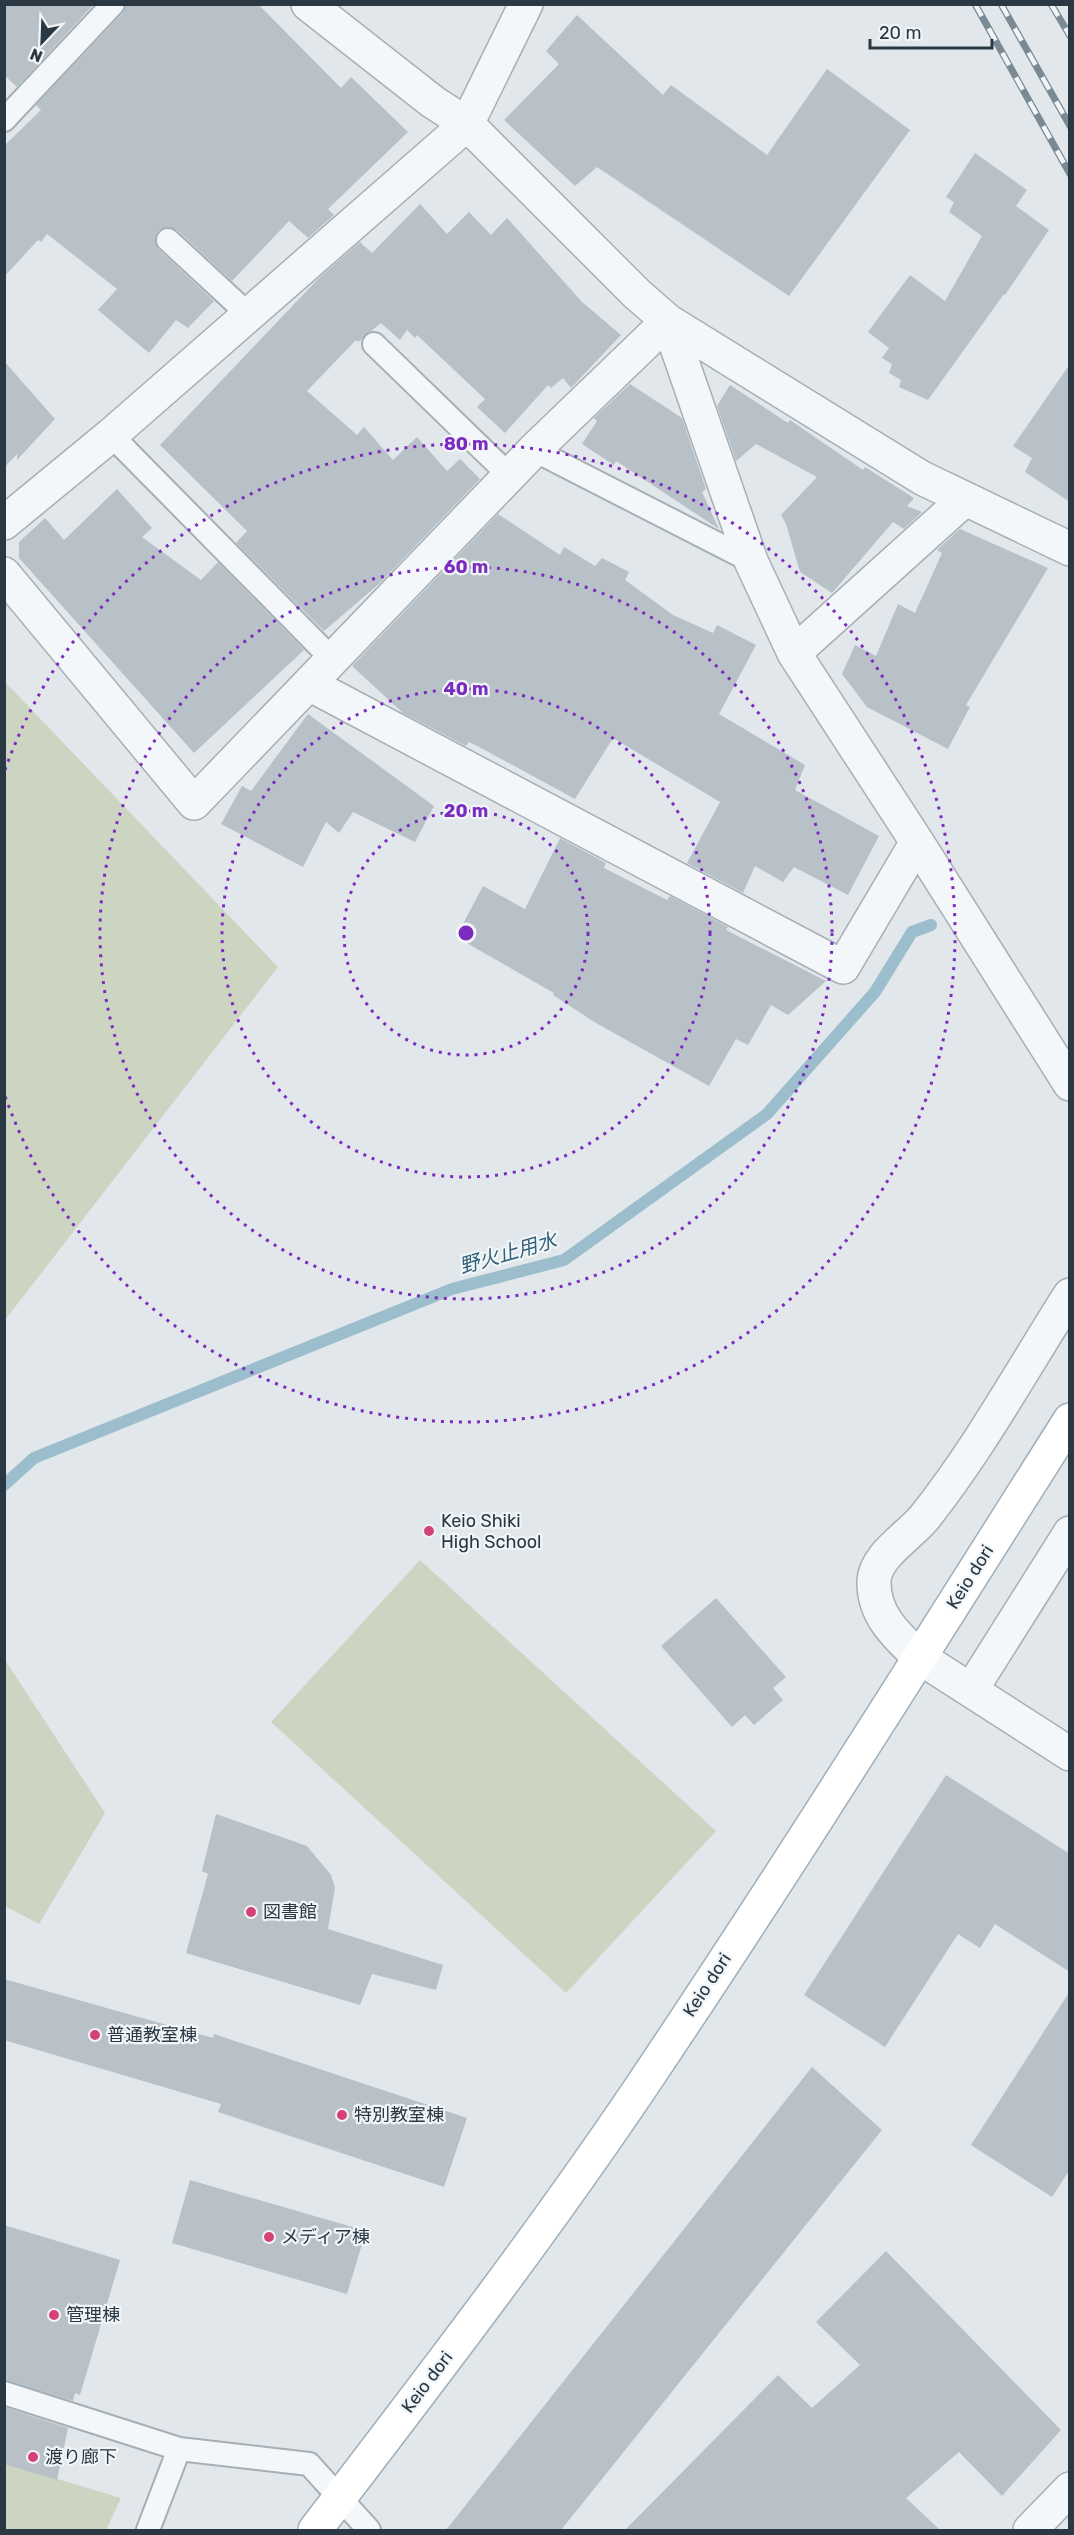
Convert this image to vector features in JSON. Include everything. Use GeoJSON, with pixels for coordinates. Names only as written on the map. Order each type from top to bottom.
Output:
{"type":"FeatureCollection","features":[{"type":"Feature","properties":{"kind":"main road","name":"Keio dori"},"geometry":{"type":"LineString","coordinates":[[315,2530],[498,2287],[632,2100],[1070,1420]]}},
{"type":"Feature","properties":{"kind":"street"},"geometry":{"type":"LineString","coordinates":[[308,4],[433,102],[467,124],[637,294],[668,321],[922,478],[1070,549]]}},
{"type":"Feature","properties":{"kind":"street"},"geometry":{"type":"LineString","coordinates":[[4,523],[111,435],[467,124],[526,4]]}},
{"type":"Feature","properties":{"kind":"street"},"geometry":{"type":"LineString","coordinates":[[4,574],[194,803],[509,475],[668,321]]}},
{"type":"Feature","properties":{"kind":"street"},"geometry":{"type":"LineString","coordinates":[[668,321],[751,561],[794,653],[918,843],[1070,1084]]}},
{"type":"Feature","properties":{"kind":"street"},"geometry":{"type":"LineString","coordinates":[[794,653],[965,499]]}},
{"type":"Feature","properties":{"kind":"street"},"geometry":{"type":"LineString","coordinates":[[309,684],[843,967],[918,843]]}},
{"type":"Feature","properties":{"kind":"street"},"geometry":{"type":"LineString","coordinates":[[1070,1295],[950,1484],[914,1529],[896,1544],[880,1566],[874,1579],[876,1601],[885,1622],[919,1657],[1070,1754]]}},
{"type":"Feature","properties":{"kind":"street"},"geometry":{"type":"LineString","coordinates":[[971,1690],[1070,1533]]}},
{"type":"Feature","properties":{"kind":"street"},"geometry":{"type":"LineString","coordinates":[[1030,2530],[1070,2489]]}},
{"type":"Feature","properties":{"kind":"lane"},"geometry":{"type":"LineString","coordinates":[[4,120],[113,4]]}},
{"type":"Feature","properties":{"kind":"lane"},"geometry":{"type":"LineString","coordinates":[[168,240],[248,314]]}},
{"type":"Feature","properties":{"kind":"lane"},"geometry":{"type":"LineString","coordinates":[[374,344],[509,475]]}},
{"type":"Feature","properties":{"kind":"lane"},"geometry":{"type":"LineString","coordinates":[[111,435],[332,659]]}},
{"type":"Feature","properties":{"kind":"lane"},"geometry":{"type":"LineString","coordinates":[[534,450],[751,561]]}},
{"type":"Feature","properties":{"kind":"lane"},"geometry":{"type":"LineString","coordinates":[[4,2393],[179,2449],[309,2464],[369,2530]]}},
{"type":"Feature","properties":{"kind":"lane"},"geometry":{"type":"LineString","coordinates":[[148,2530],[179,2449]]}},
{"type":"Feature","properties":{"kind":"green space"},"geometry":{"type":"Polygon","coordinates":[[[5,682],[278,967],[5,1320],[5,682]]]}},
{"type":"Feature","properties":{"kind":"green space"},"geometry":{"type":"Polygon","coordinates":[[[420,1560],[716,1831],[566,1993],[271,1722],[420,1560]]]}},
{"type":"Feature","properties":{"kind":"green space"},"geometry":{"type":"Polygon","coordinates":[[[5,1660],[105,1813],[39,1924],[5,1906],[5,1660]]]}},
{"type":"Feature","properties":{"kind":"green space"},"geometry":{"type":"Polygon","coordinates":[[[4,2463],[121,2498],[106,2530],[5,2530],[4,2463]]]}},
{"type":"Feature","properties":{"kind":"building"},"geometry":{"type":"Polygon","coordinates":[[[4,4],[94,4],[17,87],[4,75],[4,4]]]}},
{"type":"Feature","properties":{"kind":"building"},"geometry":{"type":"Polygon","coordinates":[[[126,4],[258,4],[341,88],[351,77],[408,132],[328,209],[334,215],[308,238],[289,221],[232,281],[177,230],[165,227],[159,230],[155,238],[158,249],[214,301],[188,328],[176,320],[149,353],[98,310],[117,289],[47,234],[41,242],[38,240],[4,277],[4,146],[41,110],[36,105],[123,13],[126,4]]]}},
{"type":"Feature","properties":{"kind":"building"},"geometry":{"type":"Polygon","coordinates":[[[577,15],[663,95],[671,85],[767,155],[827,69],[910,130],[789,296],[597,167],[575,186],[504,120],[559,64],[546,51],[577,15]]]}},
{"type":"Feature","properties":{"kind":"building"},"geometry":{"type":"Polygon","coordinates":[[[975,153],[1027,190],[1016,206],[1049,230],[1005,295],[928,400],[899,387],[901,380],[889,373],[892,364],[882,358],[889,348],[868,332],[910,275],[945,301],[982,236],[949,212],[954,202],[946,197],[975,153]]]}},
{"type":"Feature","properties":{"kind":"building"},"geometry":{"type":"Polygon","coordinates":[[[420,204],[447,234],[469,212],[491,235],[507,218],[582,302],[621,335],[571,388],[563,378],[551,388],[548,385],[505,433],[477,407],[485,399],[417,335],[415,338],[407,330],[400,340],[381,323],[358,342],[356,340],[307,391],[357,435],[364,427],[393,460],[417,437],[447,471],[460,459],[480,479],[380,583],[324,631],[236,543],[247,531],[160,445],[320,277],[360,242],[372,253],[420,204]]]}},
{"type":"Feature","properties":{"kind":"building"},"geometry":{"type":"Polygon","coordinates":[[[4,361],[55,419],[17,460],[17,454],[4,468],[4,361]]]}},
{"type":"Feature","properties":{"kind":"building"},"geometry":{"type":"Polygon","coordinates":[[[1070,364],[1070,502],[1025,472],[1032,458],[1013,446],[1070,364]]]}},
{"type":"Feature","properties":{"kind":"building"},"geometry":{"type":"Polygon","coordinates":[[[630,384],[682,418],[706,489],[702,492],[719,529],[616,461],[614,465],[582,444],[597,421],[594,418],[630,384]]]}},
{"type":"Feature","properties":{"kind":"building"},"geometry":{"type":"Polygon","coordinates":[[[730,385],[788,423],[790,420],[863,470],[865,467],[914,498],[907,506],[922,512],[904,529],[893,522],[832,593],[800,572],[786,524],[781,515],[817,477],[756,444],[736,461],[717,406],[730,385]]]}},
{"type":"Feature","properties":{"kind":"building"},"geometry":{"type":"Polygon","coordinates":[[[117,489],[152,528],[142,537],[201,580],[218,562],[304,650],[194,753],[19,558],[19,542],[45,518],[64,540],[117,489]]]}},
{"type":"Feature","properties":{"kind":"building"},"geometry":{"type":"Polygon","coordinates":[[[498,514],[560,555],[564,547],[595,566],[602,558],[629,572],[625,580],[673,615],[713,633],[717,625],[756,645],[719,714],[805,765],[795,790],[879,836],[848,895],[794,867],[783,882],[755,866],[743,893],[687,863],[720,802],[613,738],[575,799],[469,742],[466,746],[403,713],[352,666],[498,514]]]}},
{"type":"Feature","properties":{"kind":"building"},"geometry":{"type":"Polygon","coordinates":[[[960,529],[1048,568],[966,705],[970,707],[948,749],[867,707],[842,674],[855,645],[876,656],[898,604],[915,613],[942,553],[937,550],[960,529]]]}},
{"type":"Feature","properties":{"kind":"building"},"geometry":{"type":"Polygon","coordinates":[[[308,714],[434,806],[415,842],[353,812],[339,833],[326,822],[303,867],[221,824],[242,786],[251,791],[308,714]]]}},
{"type":"Feature","properties":{"kind":"building"},"geometry":{"type":"Polygon","coordinates":[[[560,838],[606,863],[604,868],[667,900],[670,896],[728,927],[726,930],[826,981],[788,1015],[771,1005],[748,1045],[736,1039],[709,1086],[596,1023],[553,995],[554,993],[456,937],[483,886],[525,909],[560,838]]]}},
{"type":"Feature","properties":{"kind":"building"},"geometry":{"type":"Polygon","coordinates":[[[716,1598],[786,1677],[773,1688],[783,1700],[754,1725],[745,1715],[732,1727],[661,1646],[716,1598]]]}},
{"type":"Feature","properties":{"kind":"building"},"geometry":{"type":"Polygon","coordinates":[[[946,1775],[1070,1854],[1070,1972],[995,1924],[980,1948],[958,1934],[885,2047],[804,1995],[946,1775]]]}},
{"type":"Feature","properties":{"kind":"building","name":"図書館"},"geometry":{"type":"Polygon","coordinates":[[[216,1814],[307,1846],[331,1875],[335,1888],[328,1929],[443,1965],[436,1990],[372,1974],[360,2005],[186,1953],[208,1874],[202,1871],[216,1814]]]}},
{"type":"Feature","properties":{"kind":"building"},"geometry":{"type":"Polygon","coordinates":[[[4,1979],[213,2038],[214,2034],[467,2118],[444,2187],[218,2112],[221,2104],[4,2040],[4,1979]]]}},
{"type":"Feature","properties":{"kind":"building"},"geometry":{"type":"Polygon","coordinates":[[[1070,1991],[1070,2169],[1052,2197],[971,2145],[1070,1991]]]}},
{"type":"Feature","properties":{"kind":"building"},"geometry":{"type":"Polygon","coordinates":[[[812,2067],[882,2130],[561,2530],[446,2530],[812,2067]]]}},
{"type":"Feature","properties":{"kind":"building","name":"メディア棟"},"geometry":{"type":"Polygon","coordinates":[[[190,2180],[366,2231],[347,2294],[172,2243],[190,2180]]]}},
{"type":"Feature","properties":{"kind":"building","name":"管理棟"},"geometry":{"type":"Polygon","coordinates":[[[4,2225],[120,2260],[80,2395],[75,2393],[73,2401],[4,2380],[4,2225]]]}},
{"type":"Feature","properties":{"kind":"building"},"geometry":{"type":"Polygon","coordinates":[[[886,2251],[1061,2430],[1002,2496],[959,2452],[906,2498],[940,2530],[625,2530],[778,2375],[812,2408],[860,2365],[816,2322],[886,2251]]]}},
{"type":"Feature","properties":{"kind":"building"},"geometry":{"type":"Polygon","coordinates":[[[4,2407],[68,2428],[57,2480],[4,2464],[4,2407]]]}},
{"type":"Feature","properties":{"kind":"waterway","name":"野火止用水"},"geometry":{"type":"LineString","coordinates":[[4,1485],[34,1458],[452,1289],[564,1260],[767,1114],[875,992],[912,932],[931,925]]}},
{"type":"Feature","properties":{"kind":"railway"},"geometry":{"type":"LineString","coordinates":[[975,4],[1070,174]]}},
{"type":"Feature","properties":{"kind":"railway"},"geometry":{"type":"LineString","coordinates":[[1001,4],[1070,126]]}},
{"type":"Feature","properties":{"kind":"railway"},"geometry":{"type":"LineString","coordinates":[[1051,4],[1070,36]]}},
{"type":"Feature","properties":{"kind":"place","name":"Keio Shiki High School"},"geometry":{"type":"Point","coordinates":[429,1531]}},
{"type":"Feature","properties":{"kind":"place","name":"図書館"},"geometry":{"type":"Point","coordinates":[251,1912]}},
{"type":"Feature","properties":{"kind":"place","name":"普通教室棟"},"geometry":{"type":"Point","coordinates":[95,2035]}},
{"type":"Feature","properties":{"kind":"place","name":"特別教室棟"},"geometry":{"type":"Point","coordinates":[342,2115]}},
{"type":"Feature","properties":{"kind":"place","name":"メディア棟"},"geometry":{"type":"Point","coordinates":[269,2237]}},
{"type":"Feature","properties":{"kind":"place","name":"管理棟"},"geometry":{"type":"Point","coordinates":[54,2315]}},
{"type":"Feature","properties":{"kind":"place","name":"渡り廊下"},"geometry":{"type":"Point","coordinates":[33,2457]}}]}
